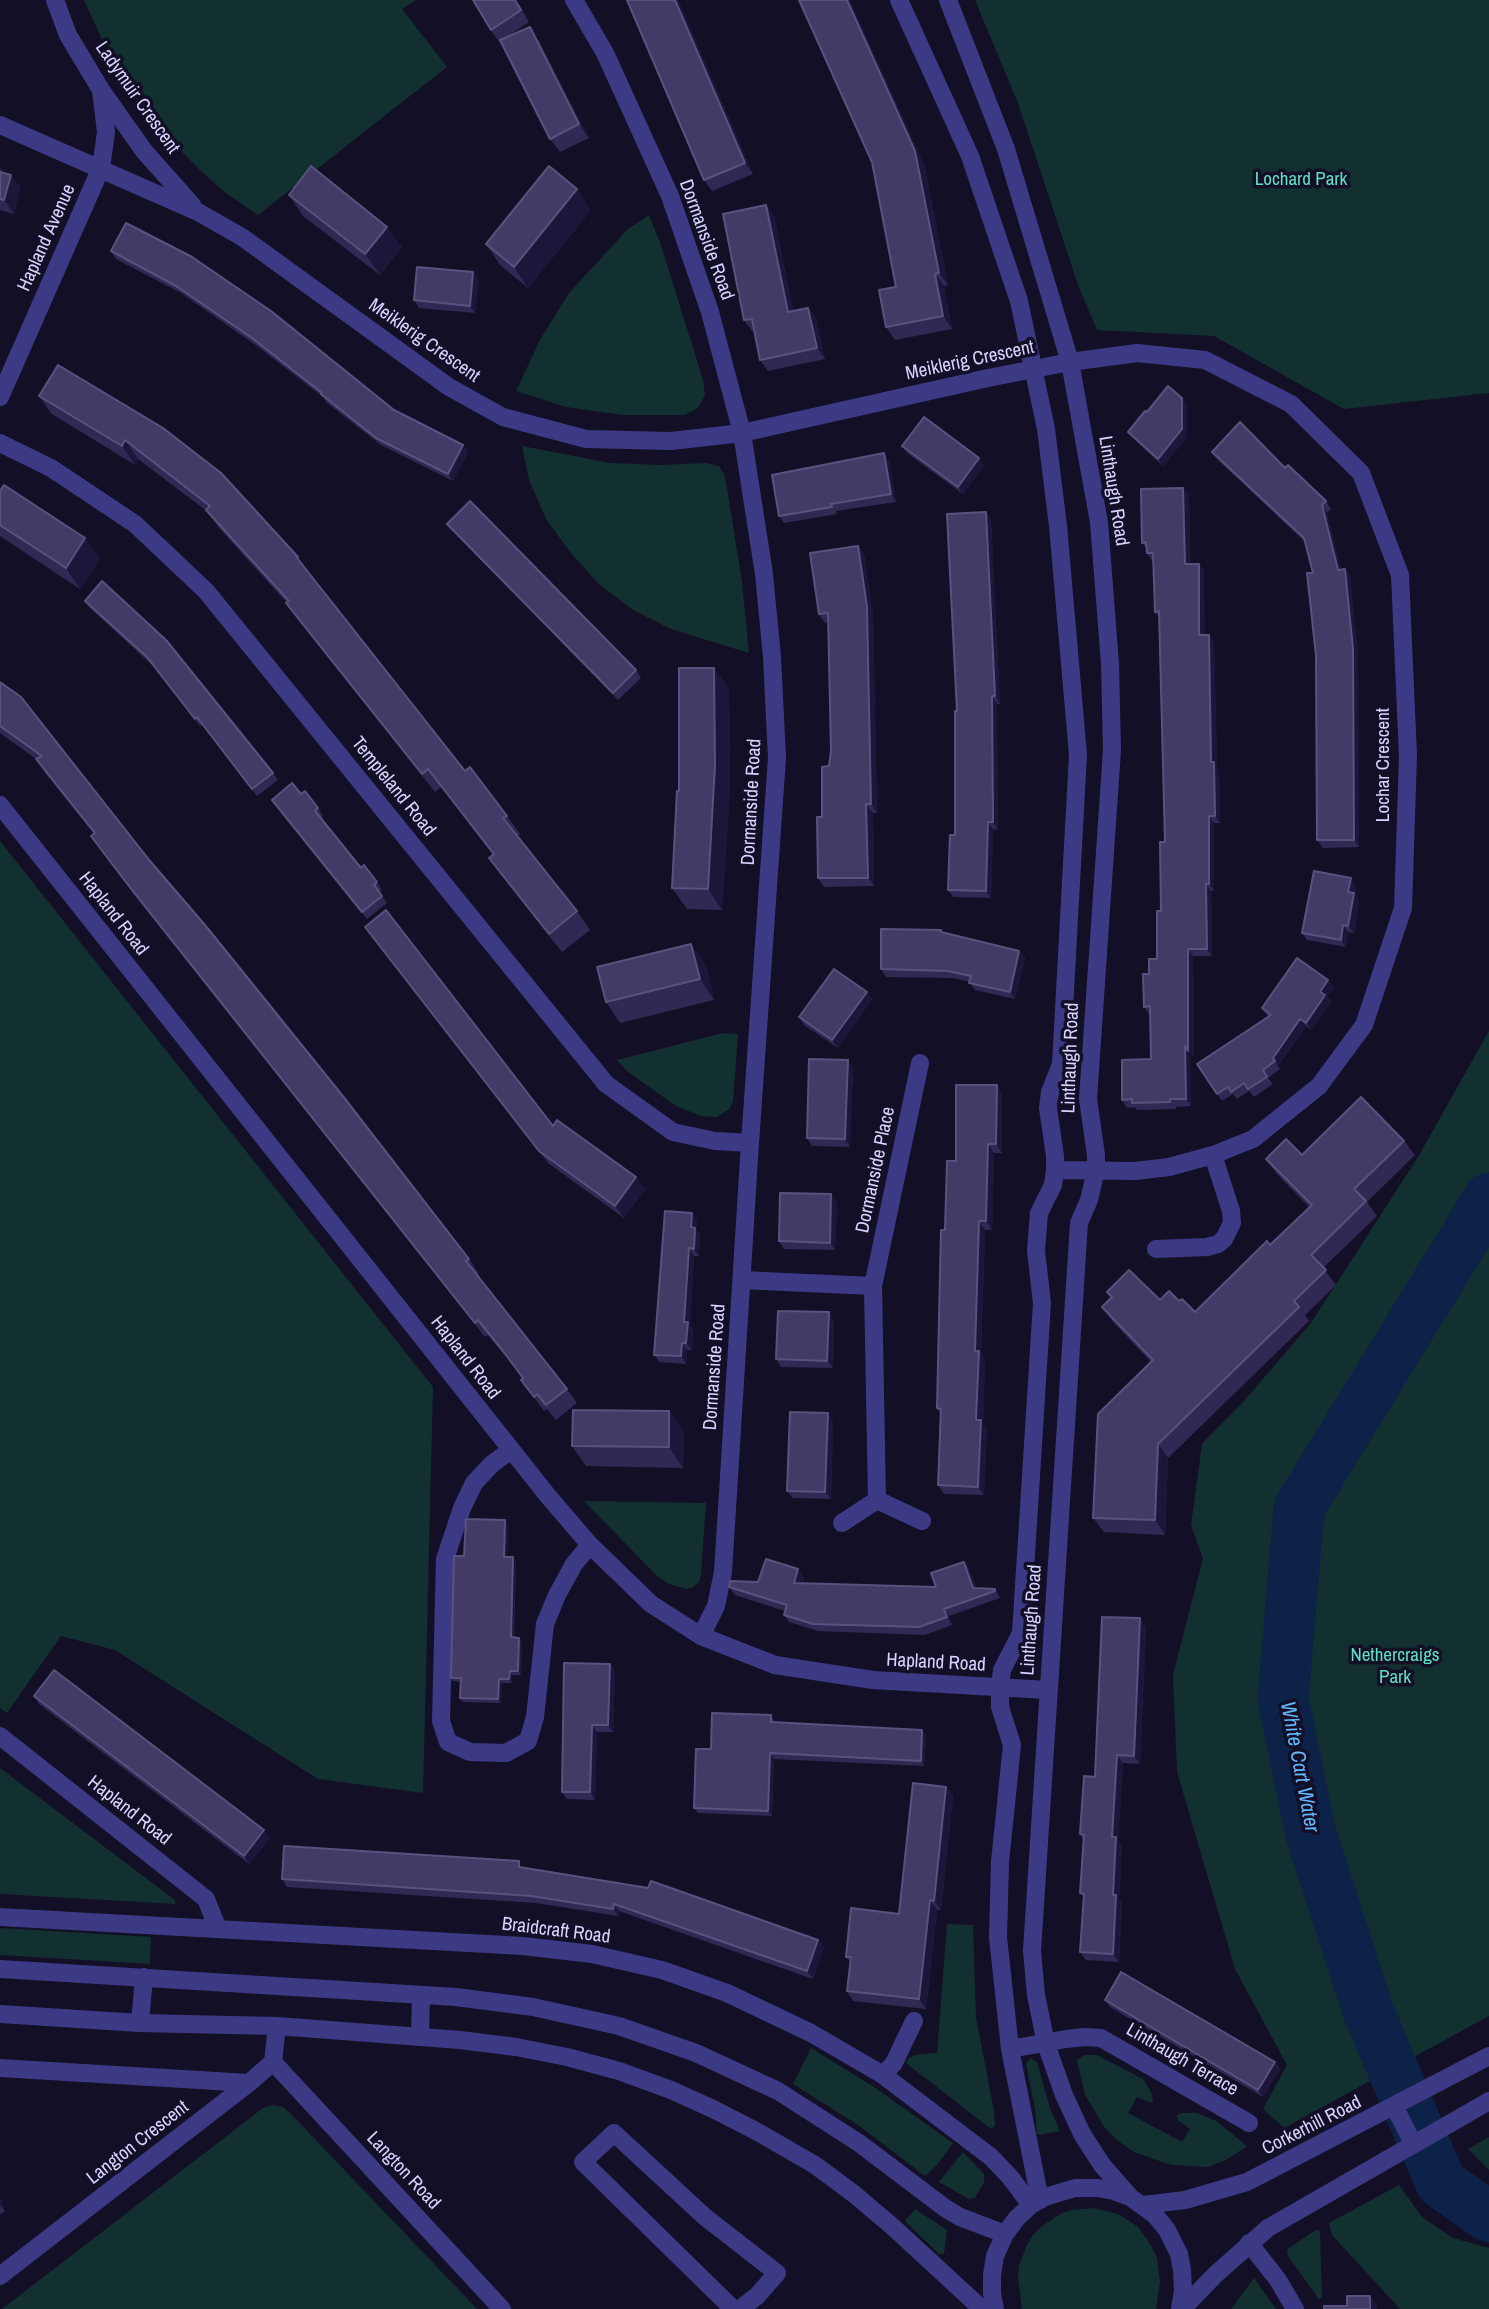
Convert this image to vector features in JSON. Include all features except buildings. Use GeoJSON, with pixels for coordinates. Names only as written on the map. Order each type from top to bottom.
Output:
{"type":"FeatureCollection","features":[{"type":"Feature","properties":{"kind":"street","name":"Ladymuir Crescent"},"geometry":{"type":"LineString","coordinates":[[55,0],[68,35],[101,90],[144,151],[198,212]]}},
{"type":"Feature","properties":{"kind":"street","name":"Dormanside Road"},"geometry":{"type":"LineString","coordinates":[[574,0],[605,53],[670,195],[710,312],[742,433],[764,574],[772,657],[777,758],[723,1572],[716,1606],[701,1636]]}},
{"type":"Feature","properties":{"kind":"street","name":"Linthaugh Road"},"geometry":{"type":"LineString","coordinates":[[899,0],[970,156],[1019,301],[1046,429],[1057,514],[1078,755],[1061,1064],[1050,1093],[1048,1108],[1055,1170],[1053,1185],[1039,1213],[1036,1251],[1042,1303],[1021,1633],[1002,1670],[1000,1687],[1000,1707],[1012,1745],[1000,1862],[998,1937],[1010,2049],[1035,2203]]}},
{"type":"Feature","properties":{"kind":"street","name":"Linthaugh Road"},"geometry":{"type":"LineString","coordinates":[[948,0],[1006,149],[1070,362],[1099,522],[1110,664],[1112,750],[1088,1100],[1096,1170],[1089,1200],[1079,1223],[1032,1951],[1036,1996],[1046,2044],[1064,2095],[1082,2134],[1102,2165],[1167,2230],[1179,2254],[1183,2291],[1181,2309]]}},
{"type":"Feature","properties":{"kind":"street","name":"Hapland Avenue"},"geometry":{"type":"LineString","coordinates":[[0,397],[101,168],[106,132],[101,90]]}},
{"type":"Feature","properties":{"kind":"street","name":"Meiklerig Crescent"},"geometry":{"type":"LineString","coordinates":[[0,125],[198,212],[242,237],[449,387],[503,417],[586,439],[671,441],[742,433],[1070,362]]}},
{"type":"Feature","properties":{"kind":"street","name":"Lochar Crescent"},"geometry":{"type":"LineString","coordinates":[[1055,1170],[1135,1171],[1168,1167],[1213,1155],[1253,1139],[1319,1086],[1364,1026],[1403,908],[1408,756],[1400,575],[1361,473],[1291,404],[1205,360],[1137,353],[1070,362]]}},
{"type":"Feature","properties":{"kind":"street","name":"Templeland Road"},"geometry":{"type":"LineString","coordinates":[[0,443],[51,468],[135,524],[206,591],[606,1084],[673,1132],[715,1141],[750,1143]]}},
{"type":"Feature","properties":{"kind":"street","name":"Hapland Road"},"geometry":{"type":"LineString","coordinates":[[0,805],[511,1450],[590,1545],[651,1604],[701,1636],[775,1664],[873,1680],[1048,1690]]}},
{"type":"Feature","properties":{"kind":"street","name":"Dormanside Place"},"geometry":{"type":"LineString","coordinates":[[877,1500],[873,1286],[920,1063]]}},
{"type":"Feature","properties":{"kind":"street"},"geometry":{"type":"LineString","coordinates":[[1156,1249],[1207,1247],[1224,1239],[1232,1223],[1231,1211],[1213,1155]]}},
{"type":"Feature","properties":{"kind":"street"},"geometry":{"type":"LineString","coordinates":[[742,1280],[873,1286]]}},
{"type":"Feature","properties":{"kind":"street"},"geometry":{"type":"LineString","coordinates":[[511,1450],[492,1464],[474,1483],[462,1508],[445,1559],[441,1721],[448,1742],[470,1752],[506,1753],[528,1741],[535,1717],[545,1625],[574,1564],[590,1545]]}},
{"type":"Feature","properties":{"kind":"street"},"geometry":{"type":"LineString","coordinates":[[842,1523],[877,1500],[922,1521]]}},
{"type":"Feature","properties":{"kind":"street","name":"Hapland Road"},"geometry":{"type":"LineString","coordinates":[[0,1736],[206,1899],[218,1929]]}},
{"type":"Feature","properties":{"kind":"street","name":"Braidcraft Road"},"geometry":{"type":"LineString","coordinates":[[0,1917],[523,1946],[592,1954],[662,1970],[739,1998],[811,2033],[883,2075],[991,2157],[1035,2203]]}},
{"type":"Feature","properties":{"kind":"street"},"geometry":{"type":"LineString","coordinates":[[0,1969],[498,2001],[620,2026],[696,2053],[778,2091],[859,2143],[945,2208],[960,2217],[1005,2234]]}},
{"type":"Feature","properties":{"kind":"street"},"geometry":{"type":"LineString","coordinates":[[140,2023],[144,1977]]}},
{"type":"Feature","properties":{"kind":"street"},"geometry":{"type":"LineString","coordinates":[[420,2037],[421,1994]]}},
{"type":"Feature","properties":{"kind":"street"},"geometry":{"type":"LineString","coordinates":[[0,2014],[140,2023],[277,2026],[420,2037],[516,2047],[619,2071],[713,2109],[815,2165],[893,2227],[982,2309]]}},
{"type":"Feature","properties":{"kind":"street"},"geometry":{"type":"LineString","coordinates":[[883,2075],[894,2063],[914,2021]]}},
{"type":"Feature","properties":{"kind":"street"},"geometry":{"type":"LineString","coordinates":[[273,2062],[277,2026]]}},
{"type":"Feature","properties":{"kind":"street","name":"Linthaugh Terrace"},"geometry":{"type":"LineString","coordinates":[[1010,2049],[1085,2037],[1101,2038],[1249,2123]]}},
{"type":"Feature","properties":{"kind":"street","name":"Corkerhill Road"},"geometry":{"type":"LineString","coordinates":[[1137,2201],[1185,2200],[1247,2182],[1489,2056]]}},
{"type":"Feature","properties":{"kind":"street","name":"Langton Crescent"},"geometry":{"type":"LineString","coordinates":[[0,2276],[273,2062]]}},
{"type":"Feature","properties":{"kind":"street","name":"Langton Road"},"geometry":{"type":"LineString","coordinates":[[273,2062],[502,2309]]}},
{"type":"Feature","properties":{"kind":"street"},"geometry":{"type":"LineString","coordinates":[[0,2068],[249,2083]]}},
{"type":"Feature","properties":{"kind":"street"},"geometry":{"type":"LineString","coordinates":[[1181,2309],[1268,2228],[1489,2101]]}},
{"type":"Feature","properties":{"kind":"street"},"geometry":{"type":"LineString","coordinates":[[1394,2106],[1413,2143]]}},
{"type":"Feature","properties":{"kind":"street"},"geometry":{"type":"LineString","coordinates":[[733,2309],[583,2162],[614,2133],[705,2217],[777,2273],[763,2303],[740,2309]]}},
{"type":"Feature","properties":{"kind":"street"},"geometry":{"type":"LineString","coordinates":[[995,2309],[992,2294],[995,2256],[1005,2234],[1017,2218],[1035,2203],[1075,2188],[1098,2188],[1137,2201]]}},
{"type":"Feature","properties":{"kind":"street"},"geometry":{"type":"LineString","coordinates":[[1250,2243],[1278,2280],[1295,2309]]}},
{"type":"Feature","properties":{"kind":"green space"},"geometry":{"type":"Polygon","coordinates":[[[84,0],[416,0],[402,9],[447,67],[258,215],[203,173],[156,126],[116,70],[84,0]]]}},
{"type":"Feature","properties":{"kind":"green space","name":"Lochard Park"},"geometry":{"type":"Polygon","coordinates":[[[975,0],[1489,0],[1489,393],[1344,409],[1214,336],[1097,330],[1078,285],[1018,103],[975,0]]]}},
{"type":"Feature","properties":{"kind":"green space"},"geometry":{"type":"Polygon","coordinates":[[[649,215],[703,380],[705,395],[698,408],[685,415],[622,415],[566,407],[516,391],[540,340],[569,293],[628,229],[649,215]]]}},
{"type":"Feature","properties":{"kind":"green space"},"geometry":{"type":"Polygon","coordinates":[[[522,446],[610,463],[707,463],[719,466],[725,476],[742,582],[749,653],[671,629],[633,610],[599,584],[570,552],[546,519],[529,480],[522,446]]]}},
{"type":"Feature","properties":{"kind":"green space"},"geometry":{"type":"Polygon","coordinates":[[[0,841],[433,1387],[423,1793],[318,1779],[115,1650],[61,1636],[7,1713],[0,1708],[0,841]]]}},
{"type":"Feature","properties":{"kind":"green space","name":"Nethercraigs Park"},"geometry":{"type":"Polygon","coordinates":[[[1489,1031],[1489,2016],[1284,2128],[1263,2109],[1287,2065],[1235,1969],[1177,1772],[1173,1675],[1203,1558],[1191,1525],[1202,1444],[1243,1402],[1311,1323],[1418,1157],[1489,1031]]]}},
{"type":"Feature","properties":{"kind":"green space"},"geometry":{"type":"Polygon","coordinates":[[[723,1033],[738,1034],[733,1102],[729,1109],[717,1117],[701,1116],[676,1106],[628,1072],[617,1060],[723,1033]]]}},
{"type":"Feature","properties":{"kind":"green space"},"geometry":{"type":"Polygon","coordinates":[[[584,1501],[706,1503],[699,1582],[687,1589],[669,1584],[657,1576],[584,1501]]]}},
{"type":"Feature","properties":{"kind":"green space"},"geometry":{"type":"Polygon","coordinates":[[[0,1768],[175,1900],[175,1904],[0,1894],[0,1768]]]}},
{"type":"Feature","properties":{"kind":"green space"},"geometry":{"type":"Polygon","coordinates":[[[947,1924],[973,1925],[976,2017],[994,2111],[995,2126],[991,2129],[906,2063],[915,2055],[937,2053],[947,1924]]]}},
{"type":"Feature","properties":{"kind":"green space"},"geometry":{"type":"Polygon","coordinates":[[[0,1928],[151,1937],[150,1964],[0,1955],[0,1928]]]}},
{"type":"Feature","properties":{"kind":"green space"},"geometry":{"type":"Polygon","coordinates":[[[811,2048],[874,2087],[953,2143],[936,2166],[925,2176],[858,2125],[793,2084],[811,2048]]]}},
{"type":"Feature","properties":{"kind":"green space"},"geometry":{"type":"Polygon","coordinates":[[[1084,2055],[1097,2055],[1143,2079],[1153,2100],[1151,2103],[1137,2097],[1128,2113],[1182,2142],[1190,2129],[1178,2120],[1177,2115],[1197,2113],[1216,2121],[1247,2146],[1226,2160],[1208,2167],[1171,2165],[1134,2152],[1105,2128],[1085,2095],[1077,2060],[1084,2055]]]}},
{"type":"Feature","properties":{"kind":"green space"},"geometry":{"type":"Polygon","coordinates":[[[1031,2058],[1037,2062],[1050,2108],[1060,2131],[1037,2135],[1026,2063],[1031,2058]]]}},
{"type":"Feature","properties":{"kind":"green space"},"geometry":{"type":"Polygon","coordinates":[[[272,2105],[283,2107],[291,2114],[477,2309],[2,2309],[263,2108],[272,2105]]]}},
{"type":"Feature","properties":{"kind":"green space"},"geometry":{"type":"Polygon","coordinates":[[[1489,2137],[1489,2170],[1468,2149],[1489,2137]]]}},
{"type":"Feature","properties":{"kind":"green space"},"geometry":{"type":"Polygon","coordinates":[[[963,2152],[984,2174],[984,2182],[975,2198],[969,2199],[939,2182],[963,2152]]]}},
{"type":"Feature","properties":{"kind":"green space"},"geometry":{"type":"Polygon","coordinates":[[[1399,2185],[1422,2217],[1453,2238],[1489,2248],[1489,2309],[1400,2309],[1332,2235],[1329,2223],[1399,2185]]]}},
{"type":"Feature","properties":{"kind":"green space"},"geometry":{"type":"Polygon","coordinates":[[[1094,2208],[1118,2214],[1128,2220],[1138,2227],[1152,2247],[1157,2258],[1160,2282],[1156,2309],[1022,2309],[1019,2266],[1033,2235],[1060,2214],[1094,2208]]]}},
{"type":"Feature","properties":{"kind":"green space"},"geometry":{"type":"Polygon","coordinates":[[[915,2209],[947,2230],[944,2254],[939,2254],[905,2221],[915,2209]]]}},
{"type":"Feature","properties":{"kind":"green space"},"geometry":{"type":"Polygon","coordinates":[[[1316,2230],[1320,2232],[1322,2298],[1319,2299],[1287,2252],[1316,2230]]]}},
{"type":"Feature","properties":{"kind":"green space"},"geometry":{"type":"Polygon","coordinates":[[[1254,2278],[1276,2309],[1232,2309],[1232,2308],[1254,2278]]]}},
{"type":"Feature","properties":{"kind":"waterway","name":"White Cart Water"},"geometry":{"type":"LineString","coordinates":[[1489,1198],[1299,1508],[1283,1699],[1311,1835],[1369,2013],[1441,2183],[1489,2217]]}}]}
